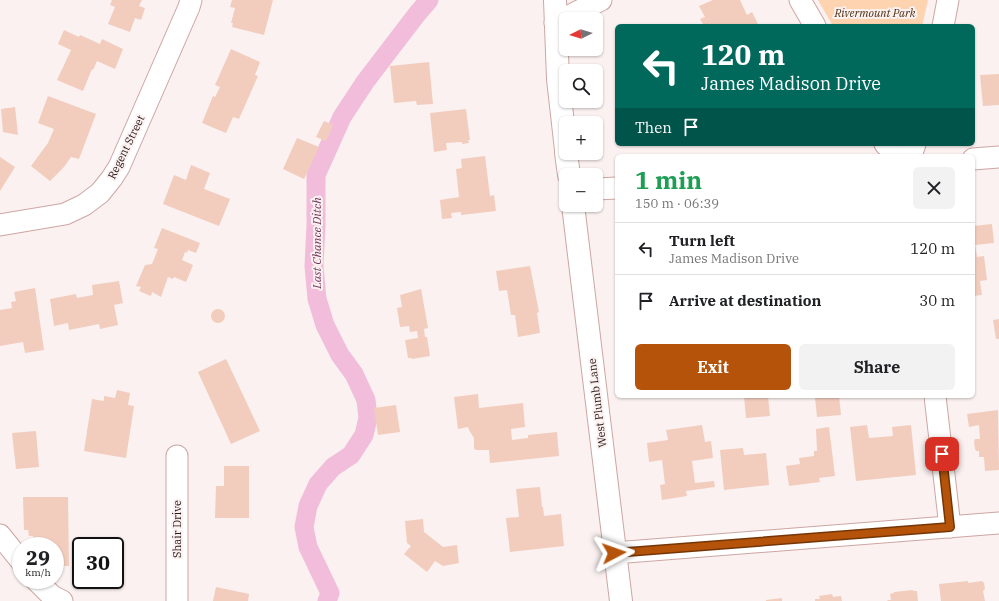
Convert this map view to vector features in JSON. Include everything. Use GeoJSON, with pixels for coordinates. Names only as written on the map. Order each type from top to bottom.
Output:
{"type":"FeatureCollection","features":[{"type":"Feature","properties":{"kind":"main road"},"geometry":{"type":"LineString","coordinates":[[555,0],[558,79],[562,116]]}},
{"type":"Feature","properties":{"kind":"main road","name":"West Plumb Lane"},"geometry":{"type":"LineString","coordinates":[[574,212],[621,601]]}},
{"type":"Feature","properties":{"kind":"street","name":"Regent Street"},"geometry":{"type":"LineString","coordinates":[[0,225],[64,214],[84,206],[100,193],[119,167],[191,0]]}},
{"type":"Feature","properties":{"kind":"street"},"geometry":{"type":"LineString","coordinates":[[555,23],[601,0]]}},
{"type":"Feature","properties":{"kind":"street"},"geometry":{"type":"LineString","coordinates":[[800,0],[814,24]]}},
{"type":"Feature","properties":{"kind":"street"},"geometry":{"type":"LineString","coordinates":[[943,24],[948,0]]}},
{"type":"Feature","properties":{"kind":"street"},"geometry":{"type":"LineString","coordinates":[[887,146],[896,154]]}},
{"type":"Feature","properties":{"kind":"street"},"geometry":{"type":"LineString","coordinates":[[975,160],[999,157]]}},
{"type":"Feature","properties":{"kind":"street"},"geometry":{"type":"LineString","coordinates":[[603,189],[615,188]]}},
{"type":"Feature","properties":{"kind":"street"},"geometry":{"type":"LineString","coordinates":[[935,398],[950,527]]}},
{"type":"Feature","properties":{"kind":"street","name":"Shair Drive"},"geometry":{"type":"LineString","coordinates":[[177,456],[177,601]]}},
{"type":"Feature","properties":{"kind":"street"},"geometry":{"type":"LineString","coordinates":[[614,553],[999,523]]}},
{"type":"Feature","properties":{"kind":"street"},"geometry":{"type":"LineString","coordinates":[[0,535],[12,550]]}},
{"type":"Feature","properties":{"kind":"street"},"geometry":{"type":"LineString","coordinates":[[45,589],[52,596],[62,601]]}},
{"type":"Feature","properties":{"kind":"green space","name":"Rivermount Park"},"geometry":{"type":"Polygon","coordinates":[[[818,0],[928,0],[922,24],[832,24],[818,0]]]}},
{"type":"Feature","properties":{"kind":"building"},"geometry":{"type":"Polygon","coordinates":[[[112,0],[142,0],[139,6],[145,8],[141,20],[135,18],[130,32],[108,24],[115,7],[110,5],[112,0]]]}},
{"type":"Feature","properties":{"kind":"building"},"geometry":{"type":"Polygon","coordinates":[[[232,0],[273,0],[264,35],[232,27],[233,23],[231,23],[235,8],[230,7],[232,0]]]}},
{"type":"Feature","properties":{"kind":"building"},"geometry":{"type":"Polygon","coordinates":[[[713,0],[740,0],[747,15],[752,12],[758,24],[703,24],[700,19],[705,17],[699,6],[713,0]]]}},
{"type":"Feature","properties":{"kind":"building"},"geometry":{"type":"Polygon","coordinates":[[[64,30],[100,44],[102,39],[123,49],[115,69],[97,61],[83,91],[57,80],[71,50],[58,44],[64,30]]]}},
{"type":"Feature","properties":{"kind":"building"},"geometry":{"type":"Polygon","coordinates":[[[231,49],[260,62],[255,75],[258,76],[239,119],[233,117],[226,133],[202,123],[213,96],[215,97],[220,87],[215,85],[231,49]]]}},
{"type":"Feature","properties":{"kind":"building"},"geometry":{"type":"Polygon","coordinates":[[[429,62],[433,104],[417,105],[416,101],[394,103],[390,66],[429,62]]]}},
{"type":"Feature","properties":{"kind":"building"},"geometry":{"type":"Polygon","coordinates":[[[999,74],[999,105],[983,106],[980,75],[999,74]]]}},
{"type":"Feature","properties":{"kind":"building"},"geometry":{"type":"Polygon","coordinates":[[[48,96],[96,114],[79,159],[71,157],[64,167],[50,181],[31,166],[48,143],[54,129],[38,123],[48,96]]]}},
{"type":"Feature","properties":{"kind":"building"},"geometry":{"type":"Polygon","coordinates":[[[15,107],[18,135],[3,132],[1,109],[15,107]]]}},
{"type":"Feature","properties":{"kind":"building"},"geometry":{"type":"Polygon","coordinates":[[[466,109],[470,140],[468,140],[469,143],[446,143],[447,150],[434,152],[430,113],[466,109]]]}},
{"type":"Feature","properties":{"kind":"building"},"geometry":{"type":"Polygon","coordinates":[[[324,121],[333,125],[326,141],[316,137],[324,121]]]}},
{"type":"Feature","properties":{"kind":"building"},"geometry":{"type":"Polygon","coordinates":[[[297,138],[319,147],[304,179],[283,169],[297,138]]]}},
{"type":"Feature","properties":{"kind":"building"},"geometry":{"type":"Polygon","coordinates":[[[485,156],[490,196],[494,195],[496,211],[461,215],[461,212],[451,213],[452,218],[442,219],[440,200],[459,197],[456,169],[462,168],[461,159],[485,156]]]}},
{"type":"Feature","properties":{"kind":"building"},"geometry":{"type":"Polygon","coordinates":[[[0,157],[15,167],[0,191],[0,157]]]}},
{"type":"Feature","properties":{"kind":"building"},"geometry":{"type":"Polygon","coordinates":[[[191,165],[210,173],[204,189],[230,199],[219,226],[163,204],[174,175],[186,180],[191,165]]]}},
{"type":"Feature","properties":{"kind":"building"},"geometry":{"type":"Polygon","coordinates":[[[992,224],[994,243],[975,245],[975,226],[992,224]]]}},
{"type":"Feature","properties":{"kind":"building"},"geometry":{"type":"Polygon","coordinates":[[[162,228],[200,243],[196,253],[188,250],[187,253],[185,252],[182,260],[193,265],[186,282],[174,277],[173,279],[168,277],[161,297],[152,292],[151,296],[139,291],[141,287],[136,286],[145,265],[152,264],[158,249],[154,248],[162,228]]]}},
{"type":"Feature","properties":{"kind":"building"},"geometry":{"type":"Polygon","coordinates":[[[975,245],[977,257],[984,256],[987,280],[980,281],[982,295],[975,296],[975,245]]]}},
{"type":"Feature","properties":{"kind":"building"},"geometry":{"type":"Polygon","coordinates":[[[530,266],[539,312],[537,313],[540,333],[518,337],[515,315],[511,315],[507,290],[499,291],[496,271],[530,266]]]}},
{"type":"Feature","properties":{"kind":"building"},"geometry":{"type":"Polygon","coordinates":[[[119,281],[123,303],[114,305],[118,325],[100,329],[99,324],[69,330],[68,323],[54,326],[50,299],[76,294],[77,298],[93,295],[92,285],[119,281]]]}},
{"type":"Feature","properties":{"kind":"building"},"geometry":{"type":"Polygon","coordinates":[[[35,288],[44,350],[25,353],[23,342],[0,346],[0,310],[12,308],[11,302],[16,301],[14,292],[35,288]]]}},
{"type":"Feature","properties":{"kind":"building"},"geometry":{"type":"Polygon","coordinates":[[[421,289],[428,328],[424,329],[425,337],[427,337],[430,356],[412,359],[408,358],[405,340],[418,338],[417,331],[410,332],[409,326],[400,327],[397,308],[402,307],[400,295],[421,289]]]}},
{"type":"Feature","properties":{"kind":"building"},"geometry":{"type":"Polygon","coordinates":[[[215,309],[221,309],[225,313],[225,319],[221,323],[215,323],[211,319],[211,313],[215,309]]]}},
{"type":"Feature","properties":{"kind":"building"},"geometry":{"type":"Polygon","coordinates":[[[999,319],[999,339],[996,339],[993,320],[999,319]]]}},
{"type":"Feature","properties":{"kind":"building"},"geometry":{"type":"Polygon","coordinates":[[[226,359],[260,431],[231,444],[198,372],[226,359]]]}},
{"type":"Feature","properties":{"kind":"building"},"geometry":{"type":"Polygon","coordinates":[[[117,390],[130,393],[128,405],[134,406],[126,458],[84,451],[92,399],[104,401],[104,396],[115,398],[117,390]]]}},
{"type":"Feature","properties":{"kind":"building"},"geometry":{"type":"Polygon","coordinates":[[[478,394],[479,408],[523,403],[525,427],[511,429],[512,440],[528,438],[528,435],[557,432],[559,456],[490,463],[489,450],[474,449],[474,438],[468,427],[458,429],[454,397],[478,394]]]}},
{"type":"Feature","properties":{"kind":"building"},"geometry":{"type":"Polygon","coordinates":[[[744,398],[768,398],[770,416],[746,418],[744,398]]]}},
{"type":"Feature","properties":{"kind":"building"},"geometry":{"type":"Polygon","coordinates":[[[815,398],[839,398],[841,415],[817,417],[815,398]]]}},
{"type":"Feature","properties":{"kind":"building"},"geometry":{"type":"Polygon","coordinates":[[[396,405],[400,432],[378,435],[374,408],[396,405]]]}},
{"type":"Feature","properties":{"kind":"building"},"geometry":{"type":"Polygon","coordinates":[[[998,410],[999,470],[985,471],[984,457],[979,457],[979,451],[976,451],[974,442],[975,439],[980,439],[979,425],[969,427],[967,414],[998,410]]]}},
{"type":"Feature","properties":{"kind":"building"},"geometry":{"type":"Polygon","coordinates":[[[702,425],[705,442],[711,441],[713,458],[692,461],[695,483],[714,481],[715,487],[686,491],[687,496],[662,500],[660,485],[665,484],[662,460],[649,462],[647,443],[668,440],[666,430],[702,425]]]}},
{"type":"Feature","properties":{"kind":"building"},"geometry":{"type":"Polygon","coordinates":[[[867,425],[869,438],[893,436],[892,427],[911,425],[916,475],[856,481],[850,427],[867,425]]]}},
{"type":"Feature","properties":{"kind":"building"},"geometry":{"type":"Polygon","coordinates":[[[829,427],[835,476],[819,478],[820,482],[789,486],[786,466],[800,464],[799,458],[814,456],[814,451],[817,451],[816,429],[829,427]]]}},
{"type":"Feature","properties":{"kind":"building"},"geometry":{"type":"Polygon","coordinates":[[[36,431],[39,467],[16,469],[12,433],[36,431]]]}},
{"type":"Feature","properties":{"kind":"building"},"geometry":{"type":"Polygon","coordinates":[[[743,448],[744,455],[766,453],[769,485],[724,490],[720,450],[743,448]]]}},
{"type":"Feature","properties":{"kind":"building"},"geometry":{"type":"Polygon","coordinates":[[[224,466],[249,466],[249,518],[215,518],[216,486],[224,486],[224,466]]]}},
{"type":"Feature","properties":{"kind":"building"},"geometry":{"type":"Polygon","coordinates":[[[540,487],[544,516],[561,514],[564,546],[510,552],[506,518],[519,517],[516,489],[540,487]]]}},
{"type":"Feature","properties":{"kind":"building"},"geometry":{"type":"Polygon","coordinates":[[[23,497],[68,497],[69,566],[64,566],[64,537],[33,537],[29,536],[28,530],[24,530],[23,497]]]}},
{"type":"Feature","properties":{"kind":"building"},"geometry":{"type":"Polygon","coordinates":[[[423,519],[424,532],[443,547],[457,545],[459,563],[443,566],[435,561],[427,572],[404,554],[411,546],[407,543],[405,521],[423,519]]]}},
{"type":"Feature","properties":{"kind":"building"},"geometry":{"type":"Polygon","coordinates":[[[968,581],[968,583],[982,581],[984,583],[985,589],[983,591],[985,601],[941,601],[939,584],[968,581]]]}},
{"type":"Feature","properties":{"kind":"building"},"geometry":{"type":"Polygon","coordinates":[[[216,587],[249,594],[248,601],[213,601],[216,587]]]}},
{"type":"Feature","properties":{"kind":"building"},"geometry":{"type":"Polygon","coordinates":[[[917,591],[918,601],[887,600],[891,600],[890,594],[894,592],[917,591]]]}},
{"type":"Feature","properties":{"kind":"building"},"geometry":{"type":"Polygon","coordinates":[[[832,594],[833,597],[841,596],[842,601],[815,601],[815,599],[820,599],[819,596],[832,594]]]}},
{"type":"Feature","properties":{"kind":"building"},"geometry":{"type":"Polygon","coordinates":[[[782,598],[782,601],[766,601],[766,600],[782,598]]]}},
{"type":"Feature","properties":{"kind":"waterway","name":"Last Chance Ditch"},"geometry":{"type":"LineString","coordinates":[[327,601],[330,593],[308,547],[304,527],[308,506],[318,484],[333,467],[351,455],[364,435],[368,418],[366,400],[354,374],[340,355],[325,325],[317,299],[314,266],[316,175],[342,117],[365,82],[429,0]]}},
{"type":"Feature","properties":{"kind":"route"},"geometry":{"type":"LineString","coordinates":[[614,553],[950,527],[942,454]]}}]}
